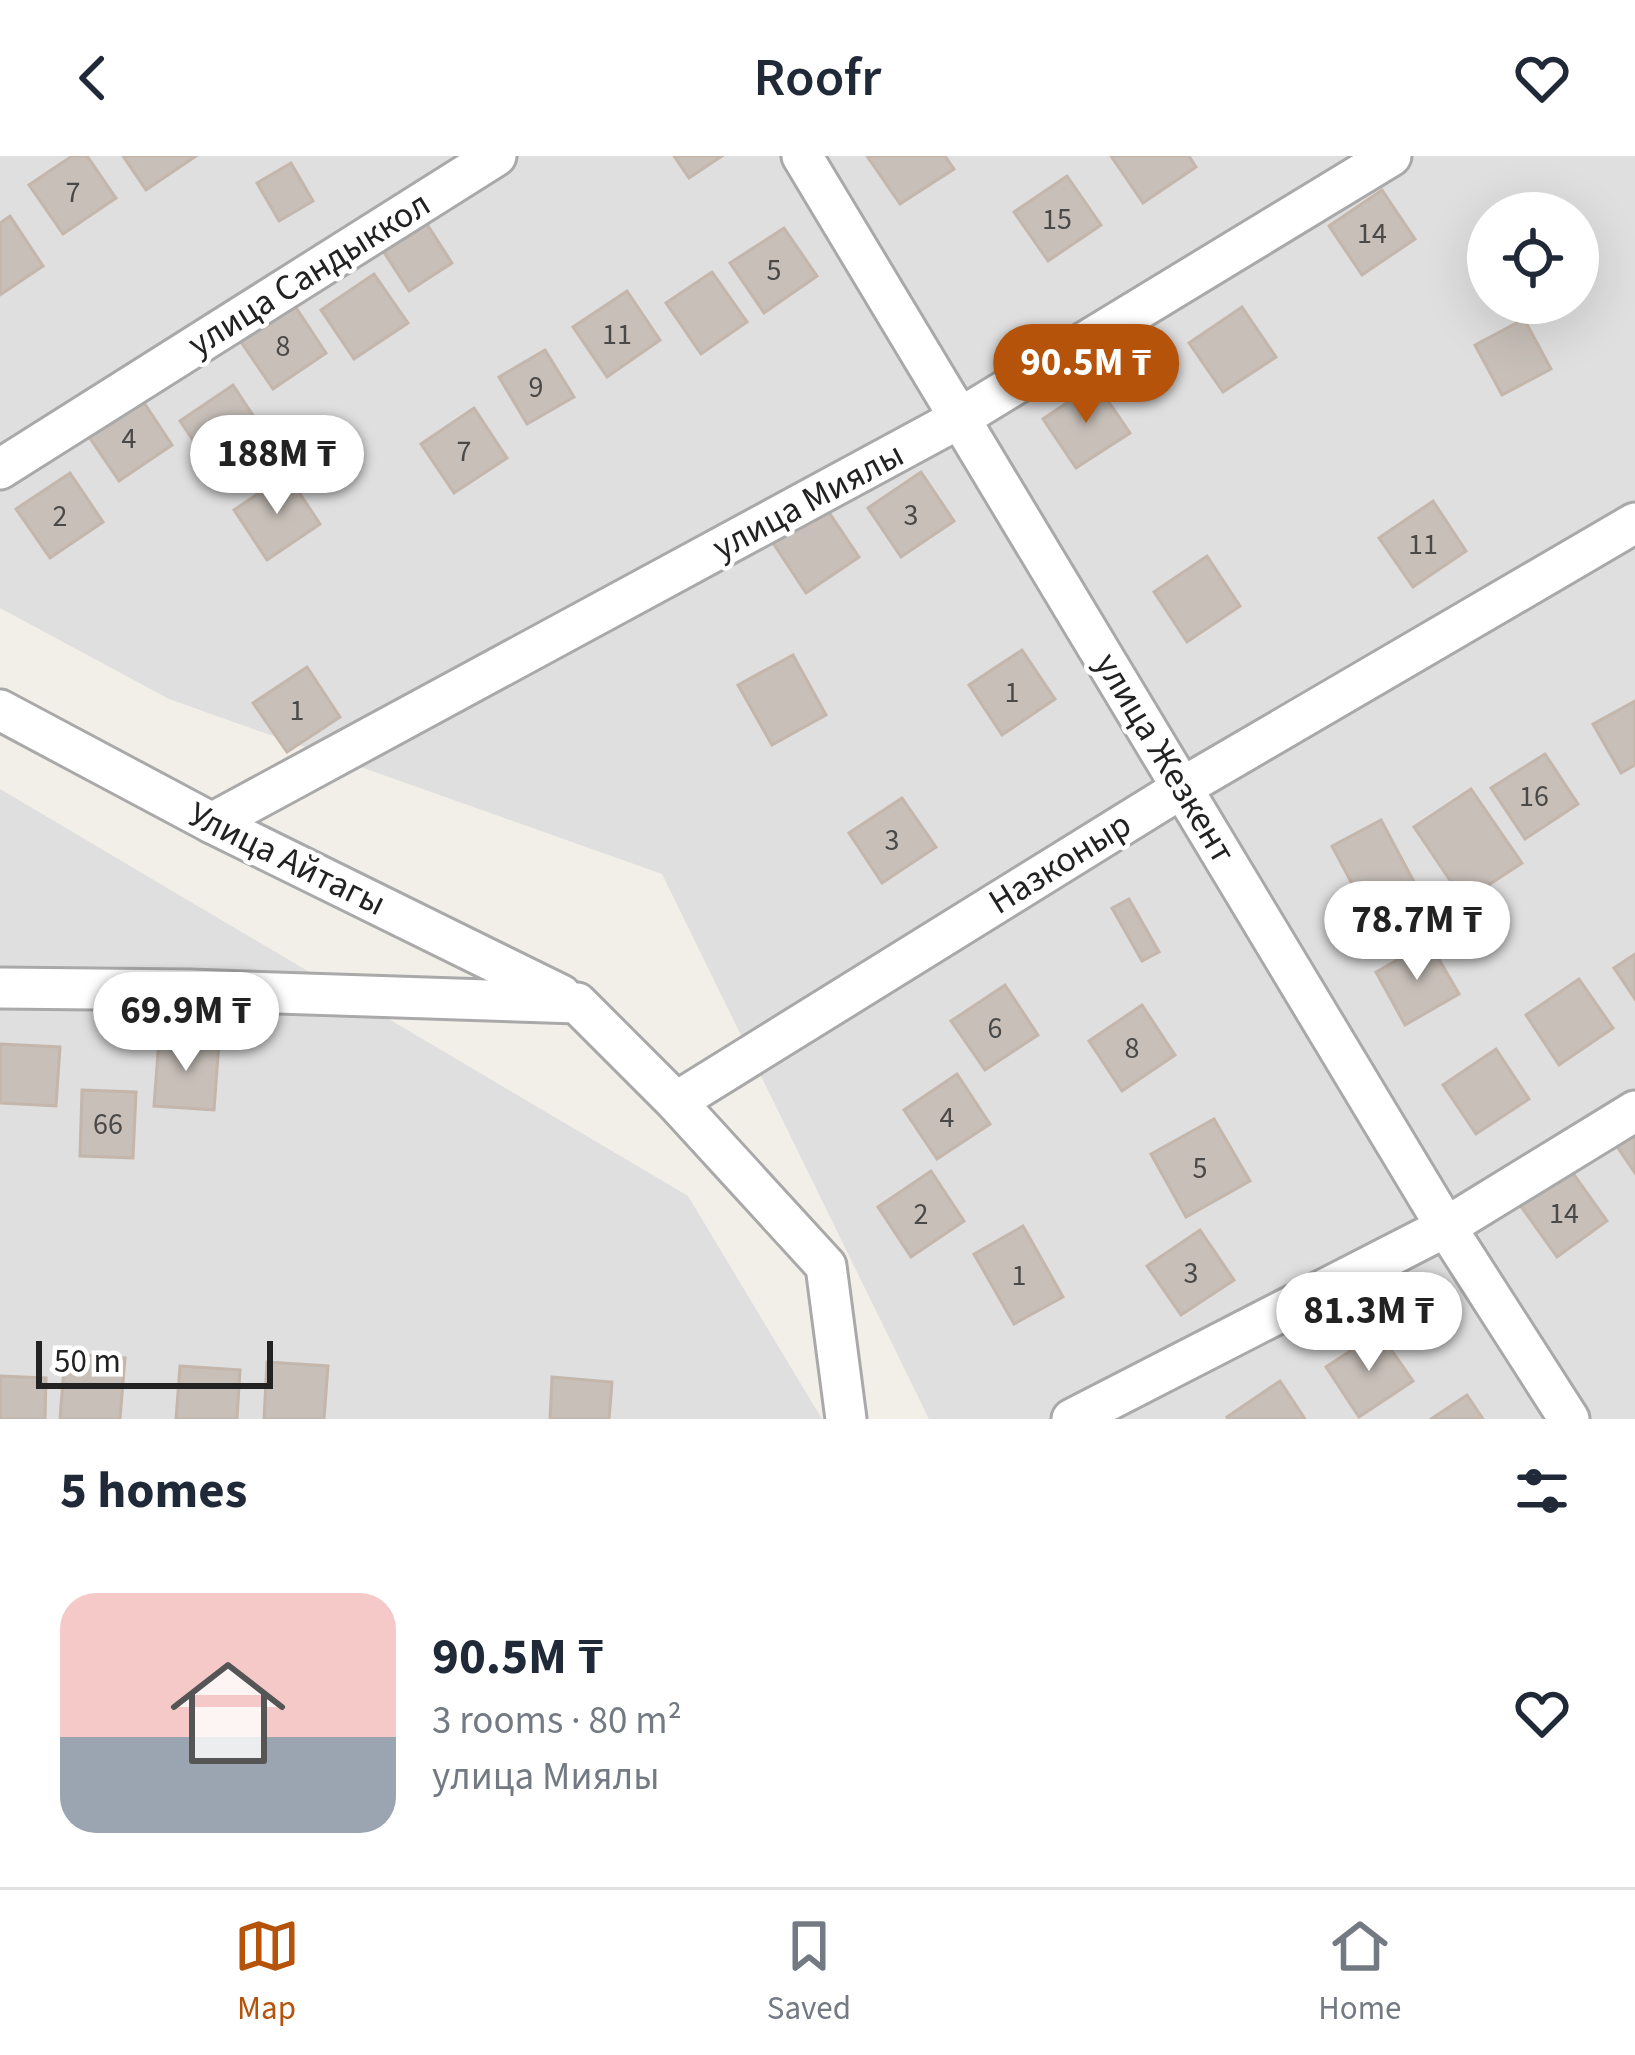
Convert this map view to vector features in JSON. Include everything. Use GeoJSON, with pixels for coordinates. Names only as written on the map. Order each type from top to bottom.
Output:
{"type":"FeatureCollection","features":[{"type":"Feature","properties":{"kind":"street","name":"улица Сандыккол"},"geometry":{"type":"LineString","coordinates":[[0,469],[496,156]]}},
{"type":"Feature","properties":{"kind":"street","name":"улица Жезкент"},"geometry":{"type":"LineString","coordinates":[[802,156],[1446,1227],[1569,1419]]}},
{"type":"Feature","properties":{"kind":"street","name":"улица Миялы"},"geometry":{"type":"LineString","coordinates":[[212,823],[960,418],[1391,156]]}},
{"type":"Feature","properties":{"kind":"street","name":"Назконыр"},"geometry":{"type":"LineString","coordinates":[[676,1102],[1182,788],[1635,523]]}},
{"type":"Feature","properties":{"kind":"street","name":"Улица Айтагы"},"geometry":{"type":"LineString","coordinates":[[0,710],[212,823],[577,1003],[676,1102],[826,1266],[846,1419]]}},
{"type":"Feature","properties":{"kind":"street"},"geometry":{"type":"LineString","coordinates":[[0,988],[577,1003]]}},
{"type":"Feature","properties":{"kind":"street"},"geometry":{"type":"LineString","coordinates":[[1072,1419],[1446,1227],[1635,1112]]}},
{"type":"Feature","properties":{"kind":"shaded area"},"geometry":{"type":"Polygon","coordinates":[[[0,156],[1635,156],[1635,1419],[929,1419],[662,874],[169,699],[0,608],[0,156]]]}},
{"type":"Feature","properties":{"kind":"shaded area"},"geometry":{"type":"Polygon","coordinates":[[[0,789],[688,1196],[822,1419],[0,1419],[0,789]]]}},
{"type":"Feature","properties":{"kind":"building"},"geometry":{"type":"Polygon","coordinates":[[[72,156],[87,156],[116,198],[63,234],[29,185],[72,156]]]}},
{"type":"Feature","properties":{"kind":"building"},"geometry":{"type":"Polygon","coordinates":[[[123,156],[196,156],[146,190],[123,156]]]}},
{"type":"Feature","properties":{"kind":"building"},"geometry":{"type":"Polygon","coordinates":[[[674,156],[722,156],[689,178],[674,156]]]}},
{"type":"Feature","properties":{"kind":"building"},"geometry":{"type":"Polygon","coordinates":[[[867,156],[945,156],[954,169],[900,204],[867,156]]]}},
{"type":"Feature","properties":{"kind":"building"},"geometry":{"type":"Polygon","coordinates":[[[1111,156],[1189,156],[1196,167],[1143,203],[1111,156]]]}},
{"type":"Feature","properties":{"kind":"building"},"geometry":{"type":"Polygon","coordinates":[[[291,163],[313,201],[279,221],[257,183],[291,163]]]}},
{"type":"Feature","properties":{"kind":"building"},"geometry":{"type":"Polygon","coordinates":[[[1067,176],[1101,225],[1048,261],[1014,212],[1067,176]]]}},
{"type":"Feature","properties":{"kind":"building"},"geometry":{"type":"Polygon","coordinates":[[[1382,190],[1415,239],[1362,275],[1329,226],[1382,190]]]}},
{"type":"Feature","properties":{"kind":"building"},"geometry":{"type":"Polygon","coordinates":[[[421,215],[452,263],[409,291],[378,243],[421,215]]]}},
{"type":"Feature","properties":{"kind":"building"},"geometry":{"type":"Polygon","coordinates":[[[10,216],[43,266],[0,295],[0,223],[10,216]]]}},
{"type":"Feature","properties":{"kind":"building"},"geometry":{"type":"Polygon","coordinates":[[[784,228],[817,276],[764,313],[730,263],[784,228]]]}},
{"type":"Feature","properties":{"kind":"building"},"geometry":{"type":"Polygon","coordinates":[[[712,272],[747,322],[701,354],[666,303],[712,272]]]}},
{"type":"Feature","properties":{"kind":"building"},"geometry":{"type":"Polygon","coordinates":[[[374,274],[408,323],[354,359],[321,310],[374,274]]]}},
{"type":"Feature","properties":{"kind":"building"},"geometry":{"type":"Polygon","coordinates":[[[627,291],[660,340],[607,377],[573,327],[627,291]]]}},
{"type":"Feature","properties":{"kind":"building"},"geometry":{"type":"Polygon","coordinates":[[[293,303],[326,353],[273,389],[239,339],[293,303]]]}},
{"type":"Feature","properties":{"kind":"building"},"geometry":{"type":"Polygon","coordinates":[[[1242,307],[1276,357],[1223,392],[1189,343],[1242,307]]]}},
{"type":"Feature","properties":{"kind":"building"},"geometry":{"type":"Polygon","coordinates":[[[1515,324],[1527,324],[1551,369],[1502,395],[1475,345],[1515,324]]]}},
{"type":"Feature","properties":{"kind":"building"},"geometry":{"type":"Polygon","coordinates":[[[545,350],[574,397],[527,424],[499,377],[545,350]]]}},
{"type":"Feature","properties":{"kind":"building"},"geometry":{"type":"Polygon","coordinates":[[[1096,383],[1130,433],[1076,468],[1043,419],[1096,383]]]}},
{"type":"Feature","properties":{"kind":"building"},"geometry":{"type":"Polygon","coordinates":[[[233,385],[266,435],[213,470],[180,421],[233,385]]]}},
{"type":"Feature","properties":{"kind":"building"},"geometry":{"type":"Polygon","coordinates":[[[139,395],[172,445],[119,481],[85,431],[139,395]]]}},
{"type":"Feature","properties":{"kind":"building"},"geometry":{"type":"Polygon","coordinates":[[[474,408],[507,458],[454,493],[421,444],[474,408]]]}},
{"type":"Feature","properties":{"kind":"building"},"geometry":{"type":"Polygon","coordinates":[[[921,472],[954,521],[901,557],[868,508],[921,472]]]}},
{"type":"Feature","properties":{"kind":"building"},"geometry":{"type":"Polygon","coordinates":[[[70,473],[103,522],[50,558],[16,509],[70,473]]]}},
{"type":"Feature","properties":{"kind":"building"},"geometry":{"type":"Polygon","coordinates":[[[287,474],[320,524],[267,560],[234,510],[287,474]]]}},
{"type":"Feature","properties":{"kind":"building"},"geometry":{"type":"Polygon","coordinates":[[[1433,501],[1466,551],[1413,587],[1379,538],[1433,501]]]}},
{"type":"Feature","properties":{"kind":"building"},"geometry":{"type":"Polygon","coordinates":[[[826,508],[859,557],[806,593],[773,543],[826,508]]]}},
{"type":"Feature","properties":{"kind":"building"},"geometry":{"type":"Polygon","coordinates":[[[1207,556],[1240,606],[1187,642],[1154,592],[1207,556]]]}},
{"type":"Feature","properties":{"kind":"building"},"geometry":{"type":"Polygon","coordinates":[[[1022,650],[1055,699],[1002,735],[969,685],[1022,650]]]}},
{"type":"Feature","properties":{"kind":"building"},"geometry":{"type":"Polygon","coordinates":[[[793,655],[826,715],[772,745],[738,685],[793,655]]]}},
{"type":"Feature","properties":{"kind":"building"},"geometry":{"type":"Polygon","coordinates":[[[307,667],[340,717],[287,752],[253,703],[307,667]]]}},
{"type":"Feature","properties":{"kind":"building"},"geometry":{"type":"Polygon","coordinates":[[[1635,701],[1635,765],[1621,773],[1593,724],[1635,701]]]}},
{"type":"Feature","properties":{"kind":"building"},"geometry":{"type":"Polygon","coordinates":[[[1545,754],[1578,804],[1525,839],[1491,788],[1545,754]]]}},
{"type":"Feature","properties":{"kind":"building"},"geometry":{"type":"Polygon","coordinates":[[[1471,789],[1522,863],[1464,901],[1414,827],[1471,789]]]}},
{"type":"Feature","properties":{"kind":"building"},"geometry":{"type":"Polygon","coordinates":[[[902,798],[936,847],[882,883],[849,833],[902,798]]]}},
{"type":"Feature","properties":{"kind":"building"},"geometry":{"type":"Polygon","coordinates":[[[1381,820],[1422,897],[1373,923],[1332,846],[1381,820]]]}},
{"type":"Feature","properties":{"kind":"building"},"geometry":{"type":"Polygon","coordinates":[[[1129,899],[1159,952],[1142,961],[1112,908],[1129,899]]]}},
{"type":"Feature","properties":{"kind":"building"},"geometry":{"type":"Polygon","coordinates":[[[1429,942],[1459,994],[1405,1025],[1376,972],[1429,942]]]}},
{"type":"Feature","properties":{"kind":"building"},"geometry":{"type":"Polygon","coordinates":[[[1635,954],[1635,999],[1614,968],[1635,954]]]}},
{"type":"Feature","properties":{"kind":"building"},"geometry":{"type":"Polygon","coordinates":[[[1579,979],[1613,1028],[1559,1065],[1526,1015],[1579,979]]]}},
{"type":"Feature","properties":{"kind":"building"},"geometry":{"type":"Polygon","coordinates":[[[1005,985],[1038,1035],[985,1070],[951,1021],[1005,985]]]}},
{"type":"Feature","properties":{"kind":"building"},"geometry":{"type":"Polygon","coordinates":[[[1142,1005],[1175,1055],[1122,1091],[1089,1041],[1142,1005]]]}},
{"type":"Feature","properties":{"kind":"building"},"geometry":{"type":"Polygon","coordinates":[[[159,1039],[219,1043],[214,1110],[154,1106],[159,1039]]]}},
{"type":"Feature","properties":{"kind":"building"},"geometry":{"type":"Polygon","coordinates":[[[0,1044],[60,1047],[56,1106],[0,1103],[0,1044]]]}},
{"type":"Feature","properties":{"kind":"building"},"geometry":{"type":"Polygon","coordinates":[[[1496,1049],[1529,1099],[1476,1134],[1443,1085],[1496,1049]]]}},
{"type":"Feature","properties":{"kind":"building"},"geometry":{"type":"Polygon","coordinates":[[[957,1074],[990,1124],[937,1159],[904,1110],[957,1074]]]}},
{"type":"Feature","properties":{"kind":"building"},"geometry":{"type":"Polygon","coordinates":[[[82,1090],[136,1092],[133,1158],[80,1156],[82,1090]]]}},
{"type":"Feature","properties":{"kind":"building"},"geometry":{"type":"Polygon","coordinates":[[[1214,1119],[1250,1181],[1186,1217],[1151,1154],[1214,1119]]]}},
{"type":"Feature","properties":{"kind":"building"},"geometry":{"type":"Polygon","coordinates":[[[1635,1132],[1635,1173],[1616,1145],[1635,1132]]]}},
{"type":"Feature","properties":{"kind":"building"},"geometry":{"type":"Polygon","coordinates":[[[1570,1169],[1607,1221],[1557,1257],[1520,1205],[1570,1169]]]}},
{"type":"Feature","properties":{"kind":"building"},"geometry":{"type":"Polygon","coordinates":[[[931,1171],[964,1221],[911,1257],[878,1207],[931,1171]]]}},
{"type":"Feature","properties":{"kind":"building"},"geometry":{"type":"Polygon","coordinates":[[[1023,1226],[1063,1297],[1014,1324],[974,1254],[1023,1226]]]}},
{"type":"Feature","properties":{"kind":"building"},"geometry":{"type":"Polygon","coordinates":[[[1200,1230],[1234,1280],[1181,1315],[1147,1266],[1200,1230]]]}},
{"type":"Feature","properties":{"kind":"building"},"geometry":{"type":"Polygon","coordinates":[[[1379,1332],[1413,1381],[1359,1417],[1326,1367],[1379,1332]]]}},
{"type":"Feature","properties":{"kind":"building"},"geometry":{"type":"Polygon","coordinates":[[[65,1354],[125,1358],[120,1419],[60,1419],[65,1354]]]}},
{"type":"Feature","properties":{"kind":"building"},"geometry":{"type":"Polygon","coordinates":[[[267,1362],[328,1366],[324,1419],[264,1419],[267,1362]]]}},
{"type":"Feature","properties":{"kind":"building"},"geometry":{"type":"Polygon","coordinates":[[[180,1366],[240,1370],[237,1419],[176,1419],[180,1366]]]}},
{"type":"Feature","properties":{"kind":"building"},"geometry":{"type":"Polygon","coordinates":[[[0,1376],[46,1378],[45,1419],[0,1419],[0,1376]]]}},
{"type":"Feature","properties":{"kind":"building"},"geometry":{"type":"Polygon","coordinates":[[[552,1377],[612,1382],[609,1419],[550,1419],[552,1377]]]}},
{"type":"Feature","properties":{"kind":"building"},"geometry":{"type":"Polygon","coordinates":[[[1280,1381],[1305,1419],[1228,1419],[1227,1417],[1280,1381]]]}},
{"type":"Feature","properties":{"kind":"building"},"geometry":{"type":"Polygon","coordinates":[[[1467,1395],[1483,1419],[1431,1419],[1467,1395]]]}}]}
